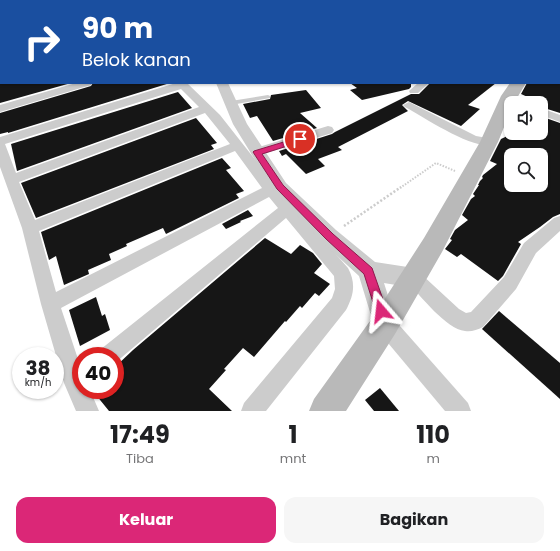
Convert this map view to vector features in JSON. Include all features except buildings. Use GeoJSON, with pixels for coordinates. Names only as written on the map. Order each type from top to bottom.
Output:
{"type":"FeatureCollection","features":[{"type":"Feature","properties":{"kind":"main road"},"geometry":{"type":"LineString","coordinates":[[326,411],[385,324],[434,245],[489,142],[517,94]]}},
{"type":"Feature","properties":{"kind":"street"},"geometry":{"type":"LineString","coordinates":[[0,109],[84,84]]}},
{"type":"Feature","properties":{"kind":"street"},"geometry":{"type":"LineString","coordinates":[[0,142],[182,84],[216,117],[271,190],[342,273],[346,286],[344,295],[339,304],[252,411]]}},
{"type":"Feature","properties":{"kind":"street"},"geometry":{"type":"LineString","coordinates":[[222,84],[240,124],[280,187],[329,236],[363,267],[385,324],[460,411]]}},
{"type":"Feature","properties":{"kind":"street"},"geometry":{"type":"LineString","coordinates":[[414,91],[423,84]]}},
{"type":"Feature","properties":{"kind":"street"},"geometry":{"type":"LineString","coordinates":[[409,105],[473,139],[489,142]]}},
{"type":"Feature","properties":{"kind":"street"},"geometry":{"type":"LineString","coordinates":[[11,180],[207,108]]}},
{"type":"Feature","properties":{"kind":"street"},"geometry":{"type":"LineString","coordinates":[[548,113],[560,119]]}},
{"type":"Feature","properties":{"kind":"street"},"geometry":{"type":"LineString","coordinates":[[257,152],[328,130]]}},
{"type":"Feature","properties":{"kind":"street"},"geometry":{"type":"LineString","coordinates":[[0,146],[11,180],[30,228],[50,304],[72,364]]}},
{"type":"Feature","properties":{"kind":"street"},"geometry":{"type":"LineString","coordinates":[[30,228],[238,146]]}},
{"type":"Feature","properties":{"kind":"street"},"geometry":{"type":"LineString","coordinates":[[50,304],[271,190]]}},
{"type":"Feature","properties":{"kind":"street"},"geometry":{"type":"LineString","coordinates":[[119,347],[287,209]]}},
{"type":"Feature","properties":{"kind":"street"},"geometry":{"type":"LineString","coordinates":[[342,273],[363,267],[414,278],[452,315],[464,322],[476,321],[510,283],[530,248],[560,222]]}},
{"type":"Feature","properties":{"kind":"street"},"geometry":{"type":"LineString","coordinates":[[84,399],[88,411]]}},
{"type":"Feature","properties":{"kind":"lane"},"geometry":{"type":"LineString","coordinates":[[231,103],[268,97]]}},
{"type":"Feature","properties":{"kind":"path"},"geometry":{"type":"LineString","coordinates":[[329,236],[436,162]]}},
{"type":"Feature","properties":{"kind":"route"},"geometry":{"type":"LineString","coordinates":[[300,139],[257,152],[280,187],[329,236],[369,271],[381,311]]}}]}
